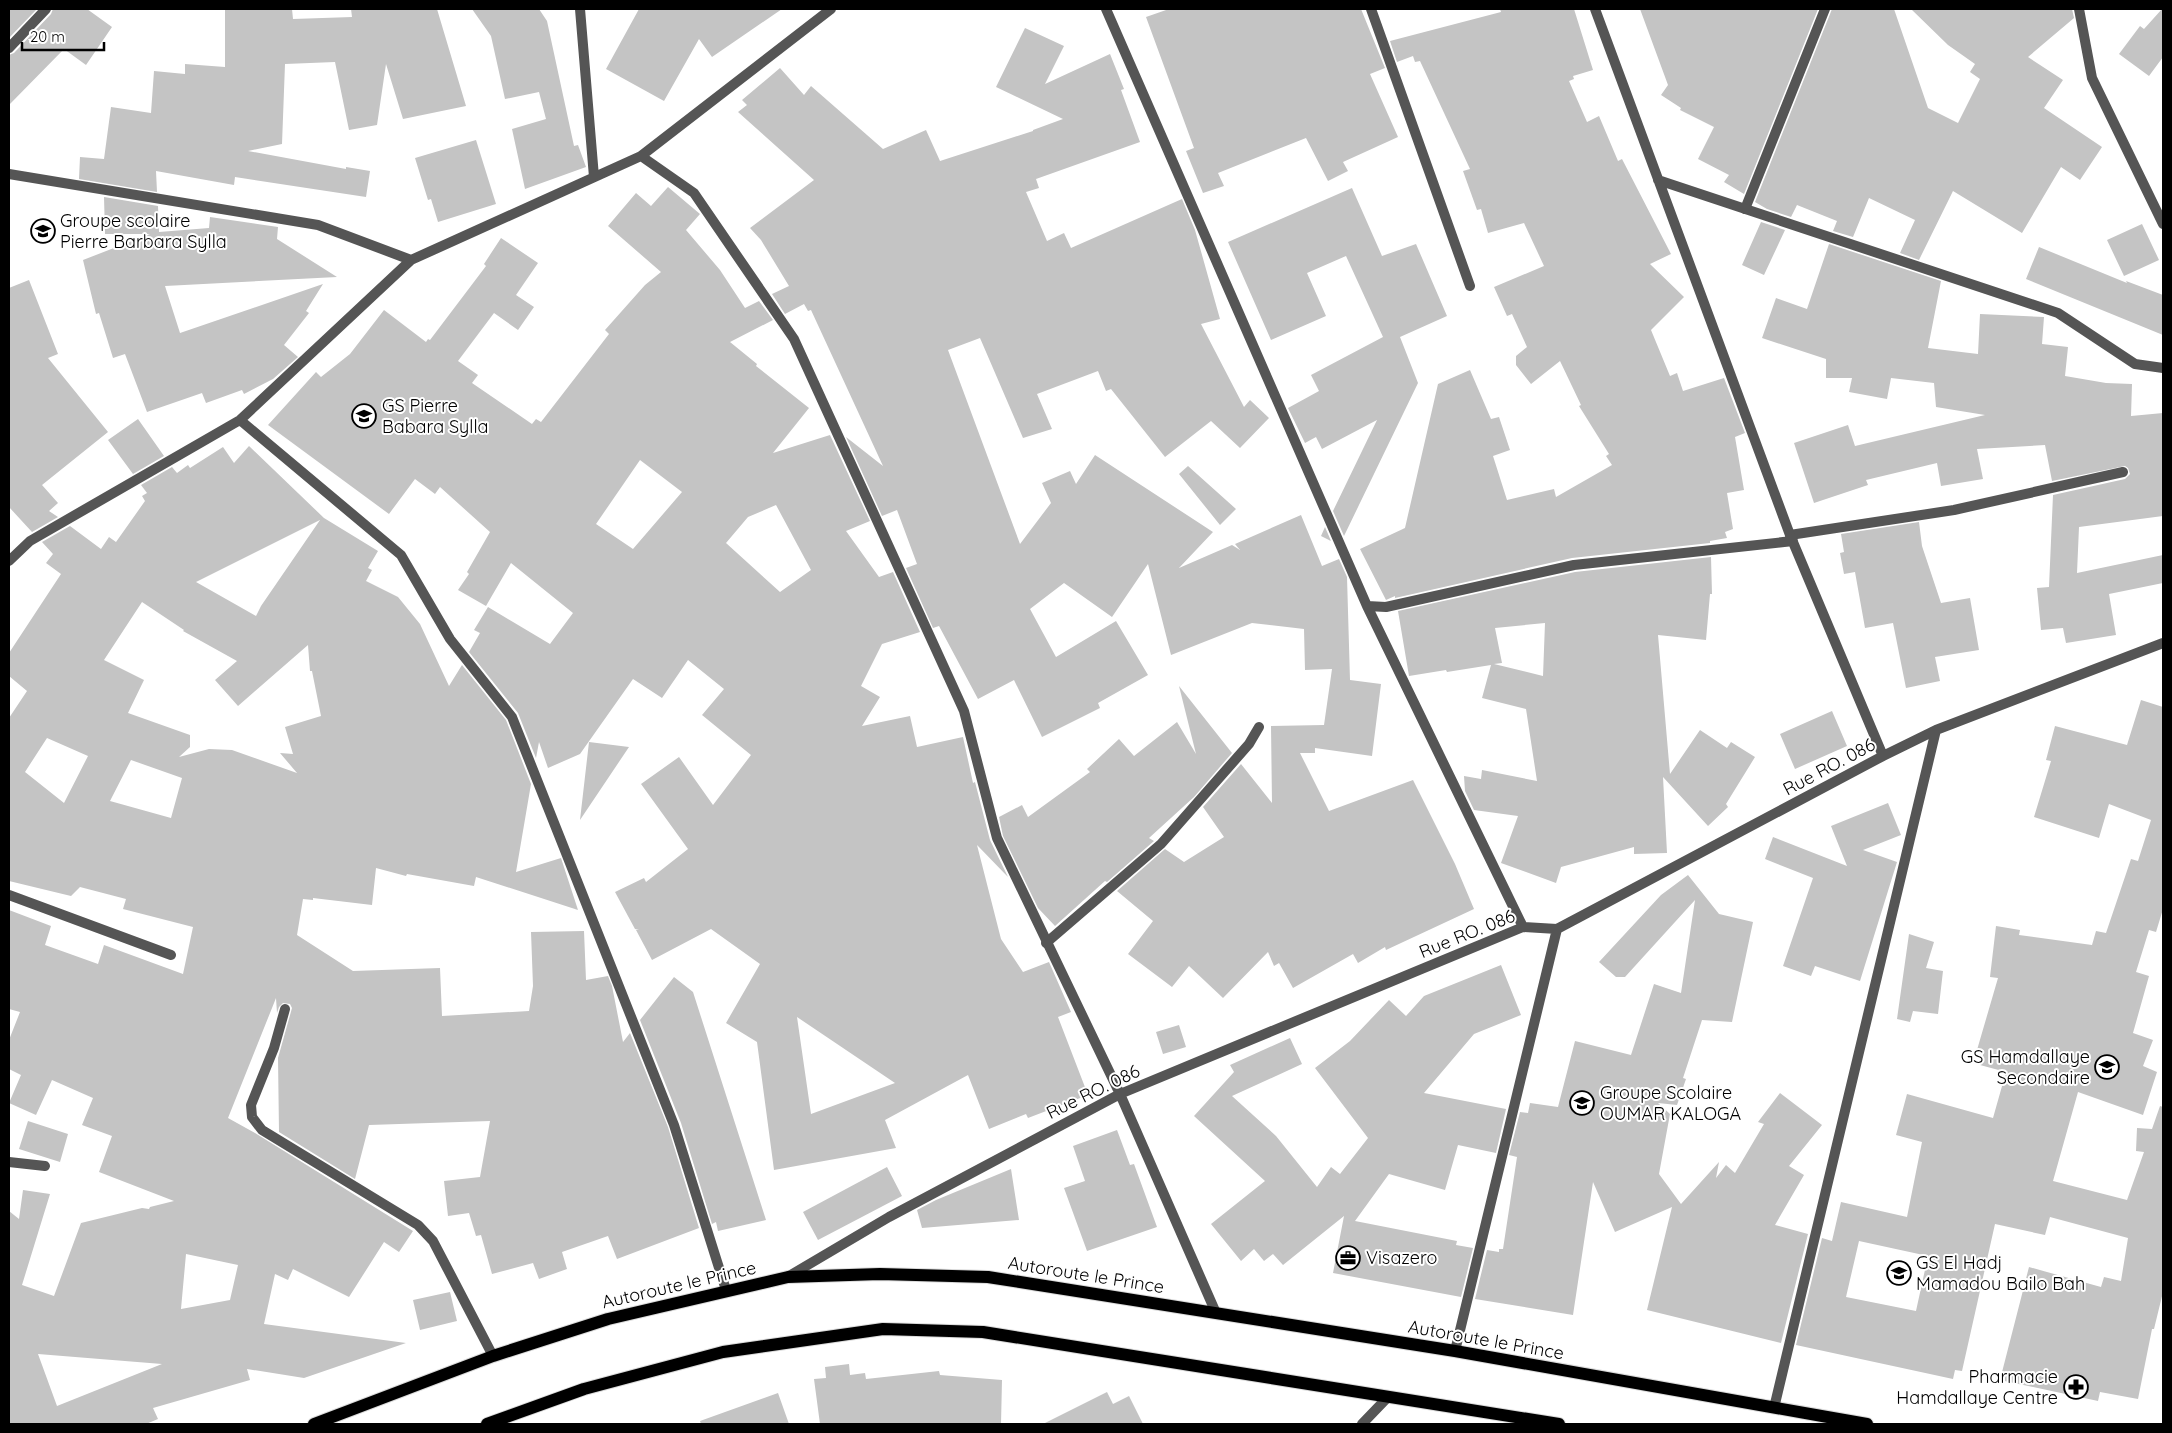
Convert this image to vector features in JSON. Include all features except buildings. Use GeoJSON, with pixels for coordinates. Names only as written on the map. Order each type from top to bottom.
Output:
{"type":"FeatureCollection","features":[{"type":"Feature","properties":{"kind":"main road","name":"Autoroute le Prince"},"geometry":{"type":"LineString","coordinates":[[314,1424],[492,1356],[608,1319],[788,1277],[880,1274],[988,1277],[1454,1351],[1867,1424]]}},
{"type":"Feature","properties":{"kind":"main road"},"geometry":{"type":"LineString","coordinates":[[487,1424],[584,1389],[723,1352],[883,1328],[983,1332],[1559,1424]]}},
{"type":"Feature","properties":{"kind":"street"},"geometry":{"type":"LineString","coordinates":[[9,48],[46,9]]}},
{"type":"Feature","properties":{"kind":"street"},"geometry":{"type":"LineString","coordinates":[[580,9],[594,178]]}},
{"type":"Feature","properties":{"kind":"street"},"geometry":{"type":"LineString","coordinates":[[9,562],[30,541],[240,420],[411,260],[642,156],[831,9]]}},
{"type":"Feature","properties":{"kind":"street"},"geometry":{"type":"LineString","coordinates":[[1106,9],[1367,606],[1523,927]]}},
{"type":"Feature","properties":{"kind":"street"},"geometry":{"type":"LineString","coordinates":[[1371,9],[1470,286]]}},
{"type":"Feature","properties":{"kind":"street"},"geometry":{"type":"LineString","coordinates":[[1595,9],[1792,538],[1883,756]]}},
{"type":"Feature","properties":{"kind":"street"},"geometry":{"type":"LineString","coordinates":[[1746,209],[1825,9]]}},
{"type":"Feature","properties":{"kind":"street"},"geometry":{"type":"LineString","coordinates":[[2079,9],[2092,78],[2163,224]]}},
{"type":"Feature","properties":{"kind":"street"},"geometry":{"type":"LineString","coordinates":[[642,156],[694,193],[794,339],[964,711],[997,838],[1120,1094],[1216,1313]]}},
{"type":"Feature","properties":{"kind":"street"},"geometry":{"type":"LineString","coordinates":[[9,174],[318,225],[411,260]]}},
{"type":"Feature","properties":{"kind":"street"},"geometry":{"type":"LineString","coordinates":[[1658,180],[2058,313],[2135,364],[2163,368]]}},
{"type":"Feature","properties":{"kind":"street"},"geometry":{"type":"LineString","coordinates":[[240,420],[401,555],[450,639],[512,717],[674,1125],[726,1290]]}},
{"type":"Feature","properties":{"kind":"street"},"geometry":{"type":"LineString","coordinates":[[1367,606],[1386,607],[1574,565],[1792,538],[1954,510],[2123,472]]}},
{"type":"Feature","properties":{"kind":"street","name":"Rue RO. 086"},"geometry":{"type":"LineString","coordinates":[[788,1277],[889,1217],[1120,1094],[1523,927],[1558,929],[1883,756],[1936,730],[2163,643]]}},
{"type":"Feature","properties":{"kind":"street"},"geometry":{"type":"LineString","coordinates":[[1046,943],[1161,844],[1249,744],[1259,727]]}},
{"type":"Feature","properties":{"kind":"street"},"geometry":{"type":"LineString","coordinates":[[1774,1408],[1936,730]]}},
{"type":"Feature","properties":{"kind":"street"},"geometry":{"type":"LineString","coordinates":[[9,895],[170,955]]}},
{"type":"Feature","properties":{"kind":"street"},"geometry":{"type":"LineString","coordinates":[[1454,1351],[1558,929]]}},
{"type":"Feature","properties":{"kind":"street"},"geometry":{"type":"LineString","coordinates":[[285,1009],[274,1048],[251,1105],[252,1118],[262,1130],[418,1225],[433,1241],[492,1356]]}},
{"type":"Feature","properties":{"kind":"street"},"geometry":{"type":"LineString","coordinates":[[9,1162],[45,1166]]}},
{"type":"Feature","properties":{"kind":"street"},"geometry":{"type":"LineString","coordinates":[[1362,1424],[1387,1398]]}},
{"type":"Feature","properties":{"kind":"place","name":"Groupe scolaire Pierre Barbara Sylla"},"geometry":{"type":"Point","coordinates":[43,231]}},
{"type":"Feature","properties":{"kind":"place","name":"GS Pierre Babara Sylla"},"geometry":{"type":"Point","coordinates":[364,416]}},
{"type":"Feature","properties":{"kind":"place","name":"GS Hamdallaye Secondaire"},"geometry":{"type":"Point","coordinates":[2107,1067]}},
{"type":"Feature","properties":{"kind":"place","name":"Groupe Scolaire OUMAR KALOGA"},"geometry":{"type":"Point","coordinates":[1582,1103]}},
{"type":"Feature","properties":{"kind":"place","name":"Visazero"},"geometry":{"type":"Point","coordinates":[1348,1258]}},
{"type":"Feature","properties":{"kind":"place","name":"GS El Hadj Mamadou Bailo Bah"},"geometry":{"type":"Point","coordinates":[1899,1273]}},
{"type":"Feature","properties":{"kind":"place","name":"Pharmacie Hamdallaye Centre"},"geometry":{"type":"Point","coordinates":[2076,1387]}}]}
